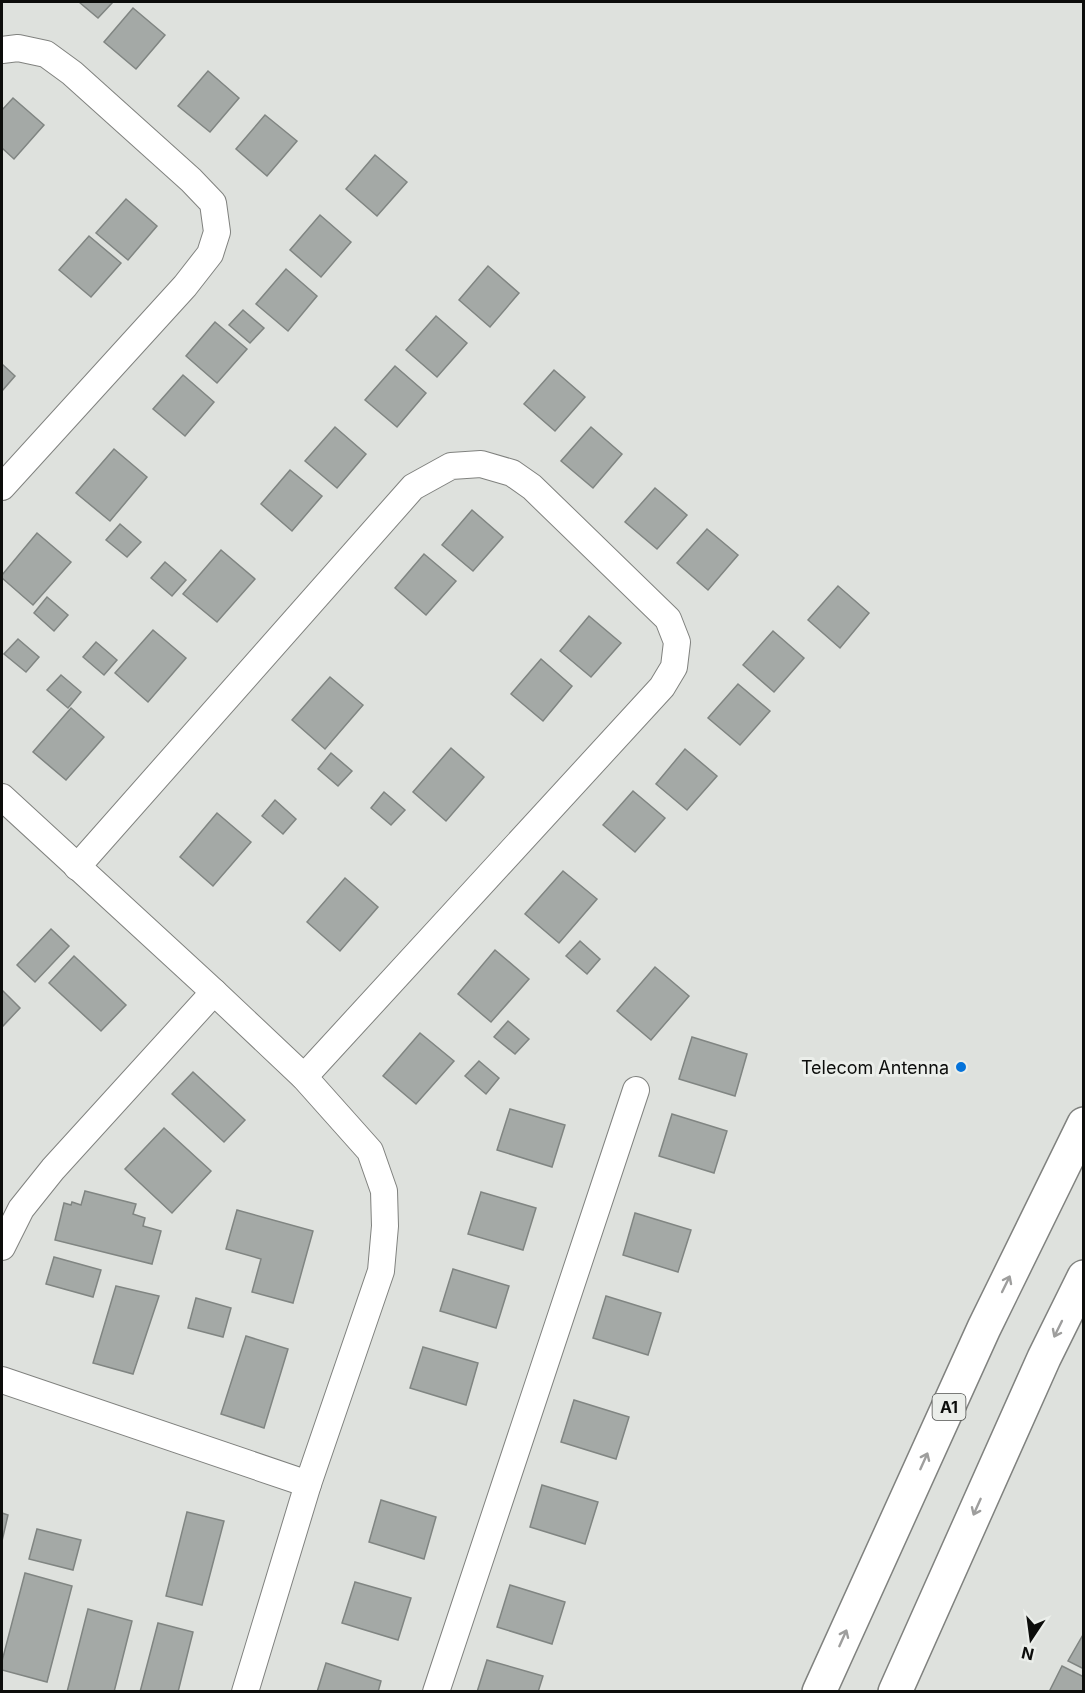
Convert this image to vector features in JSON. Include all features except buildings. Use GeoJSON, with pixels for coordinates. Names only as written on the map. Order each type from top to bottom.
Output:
{"type":"FeatureCollection","features":[{"type":"Feature","properties":{"kind":"highway","name":"A1"},"geometry":{"type":"LineString","coordinates":[[819,1692],[984,1329],[1083,1124]]}},
{"type":"Feature","properties":{"kind":"highway"},"geometry":{"type":"LineString","coordinates":[[895,1692],[1044,1358],[1083,1277]]}},
{"type":"Feature","properties":{"kind":"street"},"geometry":{"type":"LineString","coordinates":[[2,51],[18,48],[46,54],[72,73],[191,180],[213,203],[217,232],[210,254],[185,286],[2,487]]}},
{"type":"Feature","properties":{"kind":"street"},"geometry":{"type":"LineString","coordinates":[[77,867],[413,487],[450,466],[481,465],[512,472],[532,487],[668,619],[677,642],[674,667],[662,687],[303,1077]]}},
{"type":"Feature","properties":{"kind":"street"},"geometry":{"type":"LineString","coordinates":[[2,797],[303,1077],[370,1151],[384,1191],[385,1226],[381,1270],[308,1484],[245,1692]]}},
{"type":"Feature","properties":{"kind":"street"},"geometry":{"type":"LineString","coordinates":[[2,1247],[21,1209],[52,1169],[214,992]]}},
{"type":"Feature","properties":{"kind":"street"},"geometry":{"type":"LineString","coordinates":[[436,1692],[636,1090]]}},
{"type":"Feature","properties":{"kind":"street"},"geometry":{"type":"LineString","coordinates":[[2,1380],[308,1484]]}},
{"type":"Feature","properties":{"kind":"place","name":"Telecom Antenna"},"geometry":{"type":"Point","coordinates":[961,1067]}}]}
